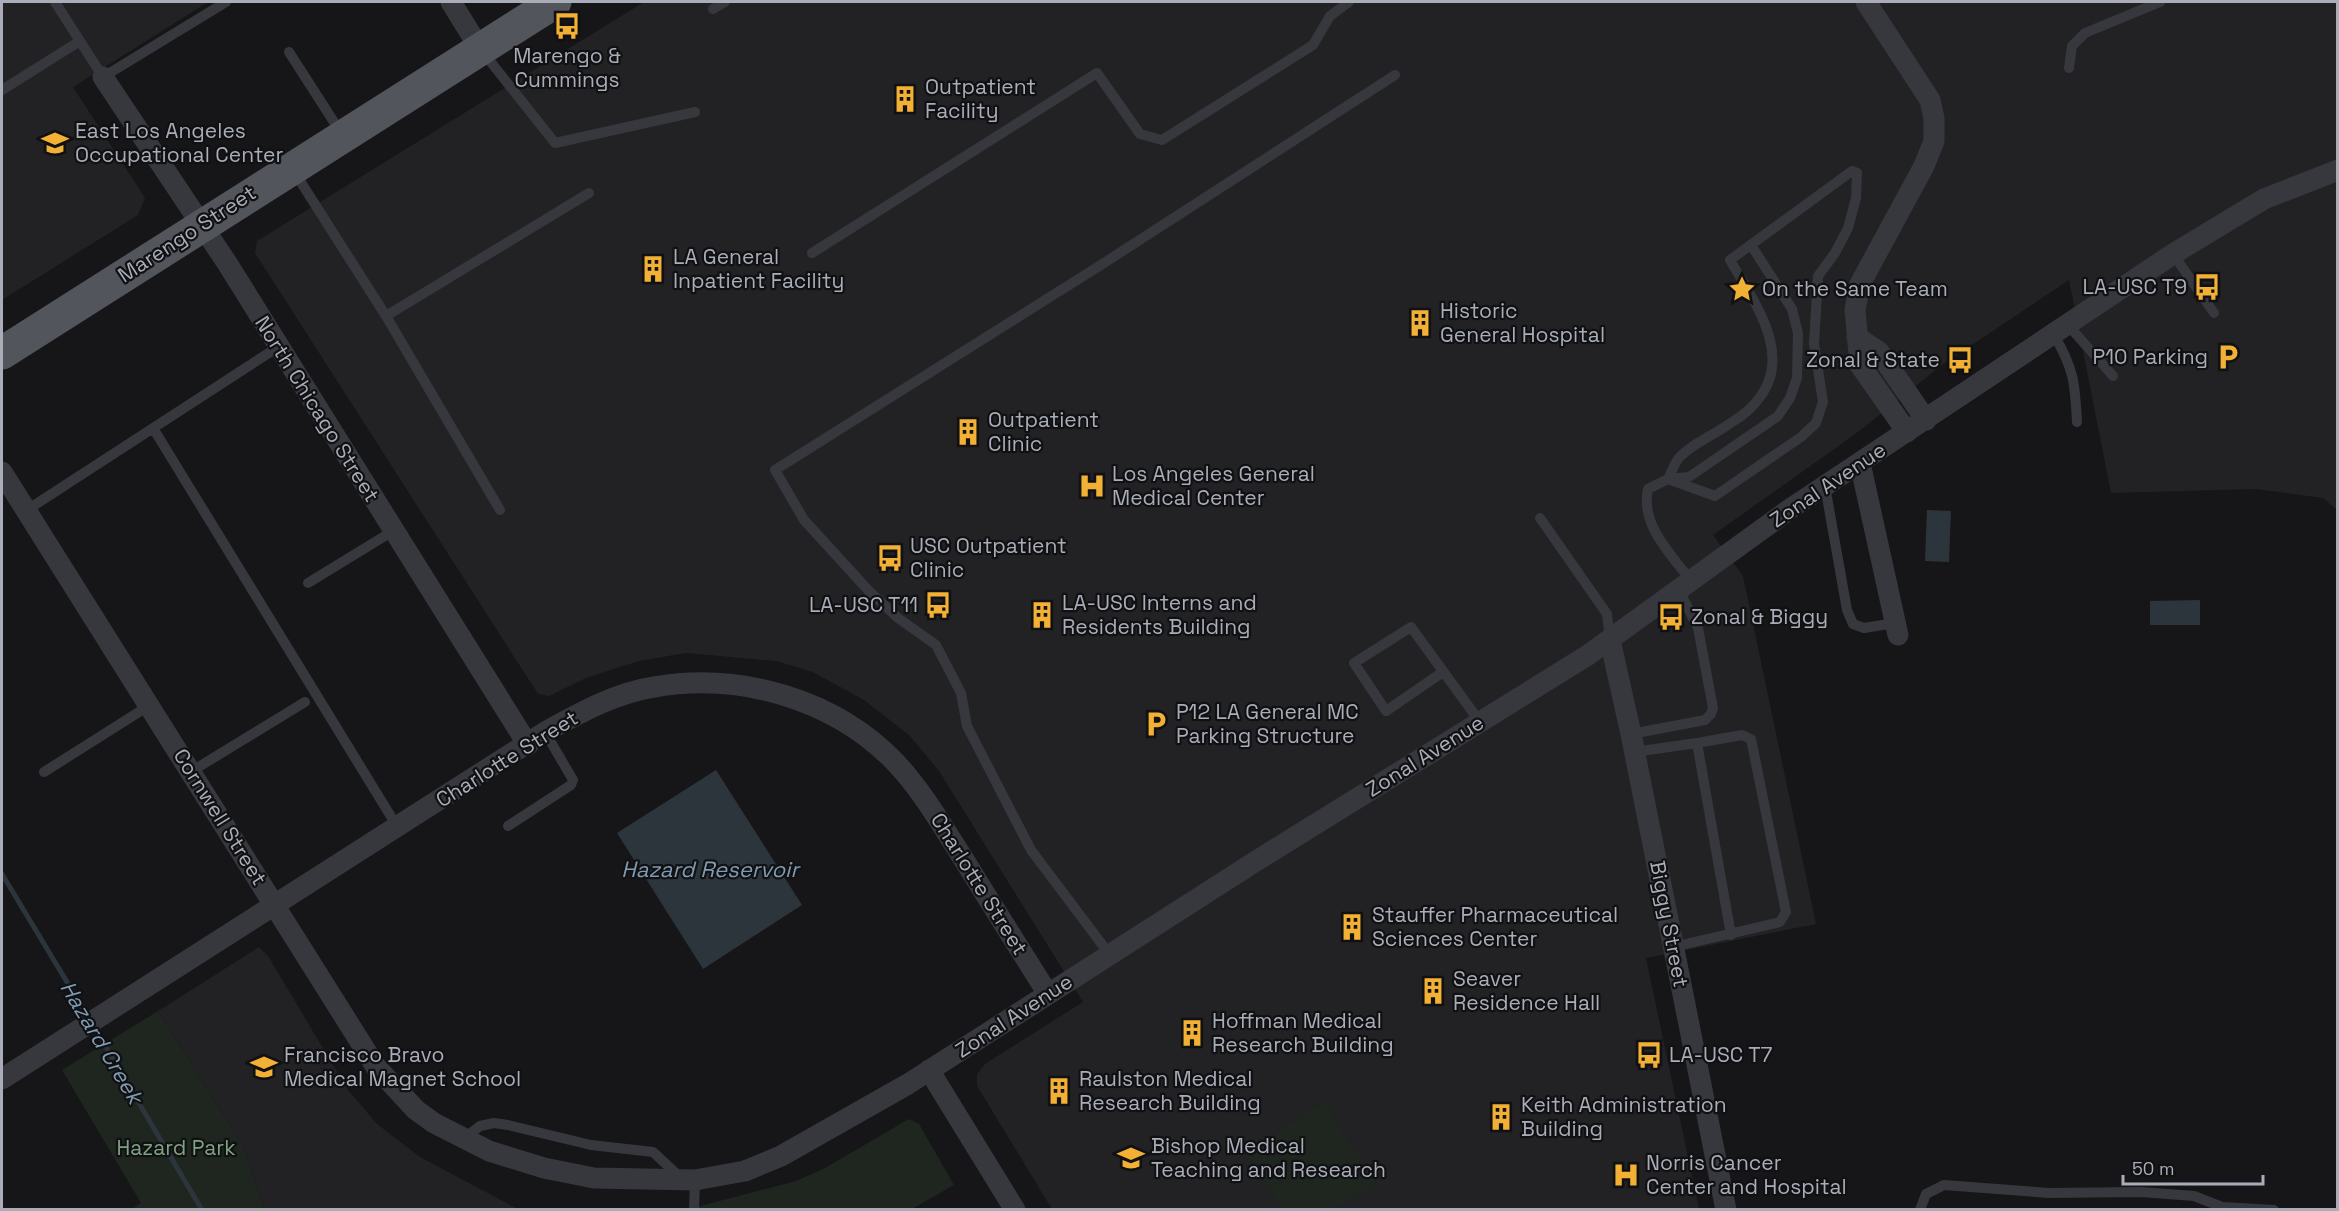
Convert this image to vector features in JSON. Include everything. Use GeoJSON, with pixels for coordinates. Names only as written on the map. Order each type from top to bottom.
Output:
{"type":"FeatureCollection","features":[{"type":"Feature","properties":{"kind":"main road","name":"Marengo Street"},"geometry":{"type":"LineString","coordinates":[[2,353],[199,225],[555,2]]}},
{"type":"Feature","properties":{"kind":"street"},"geometry":{"type":"LineString","coordinates":[[451,2],[480,49]]}},
{"type":"Feature","properties":{"kind":"street"},"geometry":{"type":"LineString","coordinates":[[1866,2],[1930,100],[1934,118],[1934,141],[1924,166],[1860,284],[1855,310],[1860,365],[1907,432]]}},
{"type":"Feature","properties":{"kind":"street","name":"North Chicago Street"},"geometry":{"type":"LineString","coordinates":[[103,77],[226,263],[528,745]]}},
{"type":"Feature","properties":{"kind":"street","name":"Zonal Avenue"},"geometry":{"type":"LineString","coordinates":[[462,1140],[544,1168],[594,1179],[689,1180],[745,1171],[812,1141],[1610,640],[1825,486],[2173,254],[2264,199],[2337,170]]}},
{"type":"Feature","properties":{"kind":"street"},"geometry":{"type":"LineString","coordinates":[[1857,337],[1879,352],[1926,420]]}},
{"type":"Feature","properties":{"kind":"street"},"geometry":{"type":"LineString","coordinates":[[1860,463],[1896,629]]}},
{"type":"Feature","properties":{"kind":"street","name":"Cornwell Street"},"geometry":{"type":"LineString","coordinates":[[2,474],[192,771],[376,1067],[416,1110],[462,1140]]}},
{"type":"Feature","properties":{"kind":"street","name":"Biggy Street"},"geometry":{"type":"LineString","coordinates":[[1610,640],[1633,743],[1726,1209]]}},
{"type":"Feature","properties":{"kind":"street","name":"Charlotte Street"},"geometry":{"type":"LineString","coordinates":[[2,1079],[528,745],[545,732],[587,709],[621,696],[652,687],[688,682],[762,689],[823,710],[876,745],[911,781],[927,802],[1048,994]]}},
{"type":"Feature","properties":{"kind":"street"},"geometry":{"type":"LineString","coordinates":[[928,1070],[1015,1209]]}},
{"type":"Feature","properties":{"kind":"lane"},"geometry":{"type":"LineString","coordinates":[[55,2],[103,77],[226,2]]}},
{"type":"Feature","properties":{"kind":"lane"},"geometry":{"type":"LineString","coordinates":[[713,9],[725,2]]}},
{"type":"Feature","properties":{"kind":"lane"},"geometry":{"type":"LineString","coordinates":[[812,253],[1097,73],[1140,134],[1162,140],[1313,45],[1330,16],[1349,2]]}},
{"type":"Feature","properties":{"kind":"lane"},"geometry":{"type":"LineString","coordinates":[[2069,68],[2072,46],[2085,33],[2160,2]]}},
{"type":"Feature","properties":{"kind":"lane"},"geometry":{"type":"LineString","coordinates":[[2,90],[80,41]]}},
{"type":"Feature","properties":{"kind":"lane"},"geometry":{"type":"LineString","coordinates":[[480,49],[555,143],[695,112]]}},
{"type":"Feature","properties":{"kind":"lane"},"geometry":{"type":"LineString","coordinates":[[289,52],[342,136]]}},
{"type":"Feature","properties":{"kind":"lane"},"geometry":{"type":"LineString","coordinates":[[1110,955],[1031,850],[967,726],[961,693],[936,645],[898,618],[804,520],[775,470],[1104,263],[1395,75]]}},
{"type":"Feature","properties":{"kind":"lane"},"geometry":{"type":"LineString","coordinates":[[292,167],[386,316],[500,510]]}},
{"type":"Feature","properties":{"kind":"lane"},"geometry":{"type":"LineString","coordinates":[[1852,171],[1857,173],[1856,198],[1848,228],[1835,253],[1818,276],[1814,344],[1823,402],[1816,423],[1801,437],[1715,496],[1668,479],[1679,458],[1740,416],[1756,402],[1769,382],[1773,363],[1772,343],[1763,318],[1731,260],[1852,171]]}},
{"type":"Feature","properties":{"kind":"lane"},"geometry":{"type":"LineString","coordinates":[[386,316],[589,193]]}},
{"type":"Feature","properties":{"kind":"lane"},"geometry":{"type":"LineString","coordinates":[[1633,743],[1705,720],[1713,708],[1698,628],[1685,586],[1647,518],[1645,504],[1648,489],[1668,479],[1689,477],[1751,438],[1778,416],[1790,398],[1797,378],[1799,342],[1792,309],[1751,245]]}},
{"type":"Feature","properties":{"kind":"lane"},"geometry":{"type":"LineString","coordinates":[[2173,254],[2214,313]]}},
{"type":"Feature","properties":{"kind":"lane"},"geometry":{"type":"LineString","coordinates":[[2061,330],[2113,376]]}},
{"type":"Feature","properties":{"kind":"lane"},"geometry":{"type":"LineString","coordinates":[[2061,330],[2075,379],[2077,422]]}},
{"type":"Feature","properties":{"kind":"lane"},"geometry":{"type":"LineString","coordinates":[[27,510],[278,347]]}},
{"type":"Feature","properties":{"kind":"lane"},"geometry":{"type":"LineString","coordinates":[[153,428],[398,828]]}},
{"type":"Feature","properties":{"kind":"lane"},"geometry":{"type":"LineString","coordinates":[[1825,486],[1847,610],[1853,624],[1864,628],[1896,629]]}},
{"type":"Feature","properties":{"kind":"lane"},"geometry":{"type":"LineString","coordinates":[[1539,518],[1607,614],[1610,640]]}},
{"type":"Feature","properties":{"kind":"lane"},"geometry":{"type":"LineString","coordinates":[[308,583],[393,531]]}},
{"type":"Feature","properties":{"kind":"lane"},"geometry":{"type":"LineString","coordinates":[[1443,672],[1386,711],[1353,663],[1411,627],[1480,722]]}},
{"type":"Feature","properties":{"kind":"lane"},"geometry":{"type":"LineString","coordinates":[[192,771],[305,702]]}},
{"type":"Feature","properties":{"kind":"lane"},"geometry":{"type":"LineString","coordinates":[[44,772],[150,705]]}},
{"type":"Feature","properties":{"kind":"lane"},"geometry":{"type":"LineString","coordinates":[[508,826],[571,785],[573,780],[545,732]]}},
{"type":"Feature","properties":{"kind":"lane"},"geometry":{"type":"LineString","coordinates":[[1633,743],[1685,745],[1742,735],[1751,739],[1786,912],[1780,922],[1674,947]]}},
{"type":"Feature","properties":{"kind":"lane"},"geometry":{"type":"LineString","coordinates":[[1697,743],[1731,935]]}},
{"type":"Feature","properties":{"kind":"lane"},"geometry":{"type":"LineString","coordinates":[[462,1140],[480,1126],[494,1123],[583,1144],[653,1152],[689,1180],[694,1209]]}},
{"type":"Feature","properties":{"kind":"lane"},"geometry":{"type":"LineString","coordinates":[[1920,1209],[1920,1203],[1926,1194],[1944,1185],[2049,1193],[2141,1192],[2194,1196],[2222,1207],[2274,1209]]}},
{"type":"Feature","properties":{"kind":"shaded area","name":"East Los Angeles Occupational Center"},"geometry":{"type":"Polygon","coordinates":[[[2,2],[208,2],[73,87],[145,198],[138,215],[2,300],[2,2]]]}},
{"type":"Feature","properties":{"kind":"shaded area","name":"Los Angeles General Medical Center"},"geometry":{"type":"Polygon","coordinates":[[[644,2],[2337,2],[2337,517],[2336,509],[2323,498],[2255,489],[2111,493],[2069,280],[1942,365],[1854,435],[1713,535],[1743,576],[1816,924],[1646,958],[1699,1209],[1052,1209],[977,1086],[977,1074],[985,1064],[1083,1002],[939,771],[909,735],[864,700],[813,672],[776,661],[686,653],[639,661],[586,678],[549,696],[538,694],[255,253],[257,241],[644,2]]]}},
{"type":"Feature","properties":{"kind":"shaded area","name":"Francisco Bravo Medical Magnet School"},"geometry":{"type":"Polygon","coordinates":[[[259,947],[268,956],[348,1090],[377,1124],[420,1157],[518,1209],[264,1209],[244,1148],[158,1011],[259,947]]]}},
{"type":"Feature","properties":{"kind":"green space","name":"Hazard Park"},"geometry":{"type":"Polygon","coordinates":[[[158,1011],[244,1148],[264,1209],[132,1209],[141,1203],[62,1070],[158,1011]]]}},
{"type":"Feature","properties":{"kind":"green space"},"geometry":{"type":"Polygon","coordinates":[[[1324,1102],[1376,1183],[1334,1209],[1282,1209],[1246,1152],[1324,1102]]]}},
{"type":"Feature","properties":{"kind":"green space"},"geometry":{"type":"Polygon","coordinates":[[[909,1119],[919,1124],[954,1185],[912,1209],[685,1210],[796,1181],[825,1168],[909,1119]]]}},
{"type":"Feature","properties":{"kind":"water"},"geometry":{"type":"Polygon","coordinates":[[[1927,510],[1951,511],[1949,562],[1925,561],[1927,510]]]}},
{"type":"Feature","properties":{"kind":"water"},"geometry":{"type":"Polygon","coordinates":[[[2200,600],[2200,625],[2150,625],[2150,601],[2200,600]]]}},
{"type":"Feature","properties":{"kind":"water","name":"Hazard Reservoir"},"geometry":{"type":"Polygon","coordinates":[[[716,770],[802,905],[703,969],[617,833],[716,770]]]}},
{"type":"Feature","properties":{"kind":"waterway","name":"Hazard Creek"},"geometry":{"type":"LineString","coordinates":[[2,874],[88,1017]]}},
{"type":"Feature","properties":{"kind":"waterway","name":"Hazard Creek"},"geometry":{"type":"LineString","coordinates":[[93,1025],[202,1210]]}},
{"type":"Feature","properties":{"kind":"place","name":"Marengo & Cummings"},"geometry":{"type":"Point","coordinates":[567,26]}},
{"type":"Feature","properties":{"kind":"place","name":"Outpatient Facility"},"geometry":{"type":"Point","coordinates":[905,99]}},
{"type":"Feature","properties":{"kind":"place","name":"East Los Angeles Occupational Center"},"geometry":{"type":"Point","coordinates":[55,143]}},
{"type":"Feature","properties":{"kind":"place","name":"LA General Inpatient Facility"},"geometry":{"type":"Point","coordinates":[653,269]}},
{"type":"Feature","properties":{"kind":"place","name":"LA-USC T9"},"geometry":{"type":"Point","coordinates":[2207,287]}},
{"type":"Feature","properties":{"kind":"place","name":"On the Same Team"},"geometry":{"type":"Point","coordinates":[1742,289]}},
{"type":"Feature","properties":{"kind":"place","name":"Historic General Hospital"},"geometry":{"type":"Point","coordinates":[1420,323]}},
{"type":"Feature","properties":{"kind":"place","name":"P10 Parking"},"geometry":{"type":"Point","coordinates":[2228,357]}},
{"type":"Feature","properties":{"kind":"place","name":"Zonal & State"},"geometry":{"type":"Point","coordinates":[1960,360]}},
{"type":"Feature","properties":{"kind":"place","name":"Outpatient Clinic"},"geometry":{"type":"Point","coordinates":[968,432]}},
{"type":"Feature","properties":{"kind":"place","name":"Los Angeles General Medical Center"},"geometry":{"type":"Point","coordinates":[1092,486]}},
{"type":"Feature","properties":{"kind":"place","name":"USC Outpatient Clinic"},"geometry":{"type":"Point","coordinates":[890,558]}},
{"type":"Feature","properties":{"kind":"place","name":"LA-USC T11"},"geometry":{"type":"Point","coordinates":[938,605]}},
{"type":"Feature","properties":{"kind":"place","name":"LA-USC Interns and Residents Building"},"geometry":{"type":"Point","coordinates":[1042,615]}},
{"type":"Feature","properties":{"kind":"place","name":"Zonal & Biggy"},"geometry":{"type":"Point","coordinates":[1671,617]}},
{"type":"Feature","properties":{"kind":"place","name":"P12 LA General MC Parking Structure"},"geometry":{"type":"Point","coordinates":[1156,724]}},
{"type":"Feature","properties":{"kind":"place","name":"Stauffer Pharmaceutical Sciences Center"},"geometry":{"type":"Point","coordinates":[1352,927]}},
{"type":"Feature","properties":{"kind":"place","name":"Seaver Residence Hall"},"geometry":{"type":"Point","coordinates":[1433,991]}},
{"type":"Feature","properties":{"kind":"place","name":"Hoffman Medical Research Building"},"geometry":{"type":"Point","coordinates":[1192,1033]}},
{"type":"Feature","properties":{"kind":"place","name":"LA-USC T7"},"geometry":{"type":"Point","coordinates":[1649,1055]}},
{"type":"Feature","properties":{"kind":"place","name":"Francisco Bravo Medical Magnet School"},"geometry":{"type":"Point","coordinates":[264,1067]}},
{"type":"Feature","properties":{"kind":"place","name":"Raulston Medical Research Building"},"geometry":{"type":"Point","coordinates":[1059,1091]}},
{"type":"Feature","properties":{"kind":"place","name":"Keith Administration Building"},"geometry":{"type":"Point","coordinates":[1501,1117]}},
{"type":"Feature","properties":{"kind":"place","name":"Bishop Medical Teaching and Research"},"geometry":{"type":"Point","coordinates":[1131,1158]}},
{"type":"Feature","properties":{"kind":"place","name":"Norris Cancer Center and Hospital"},"geometry":{"type":"Point","coordinates":[1626,1175]}}]}
